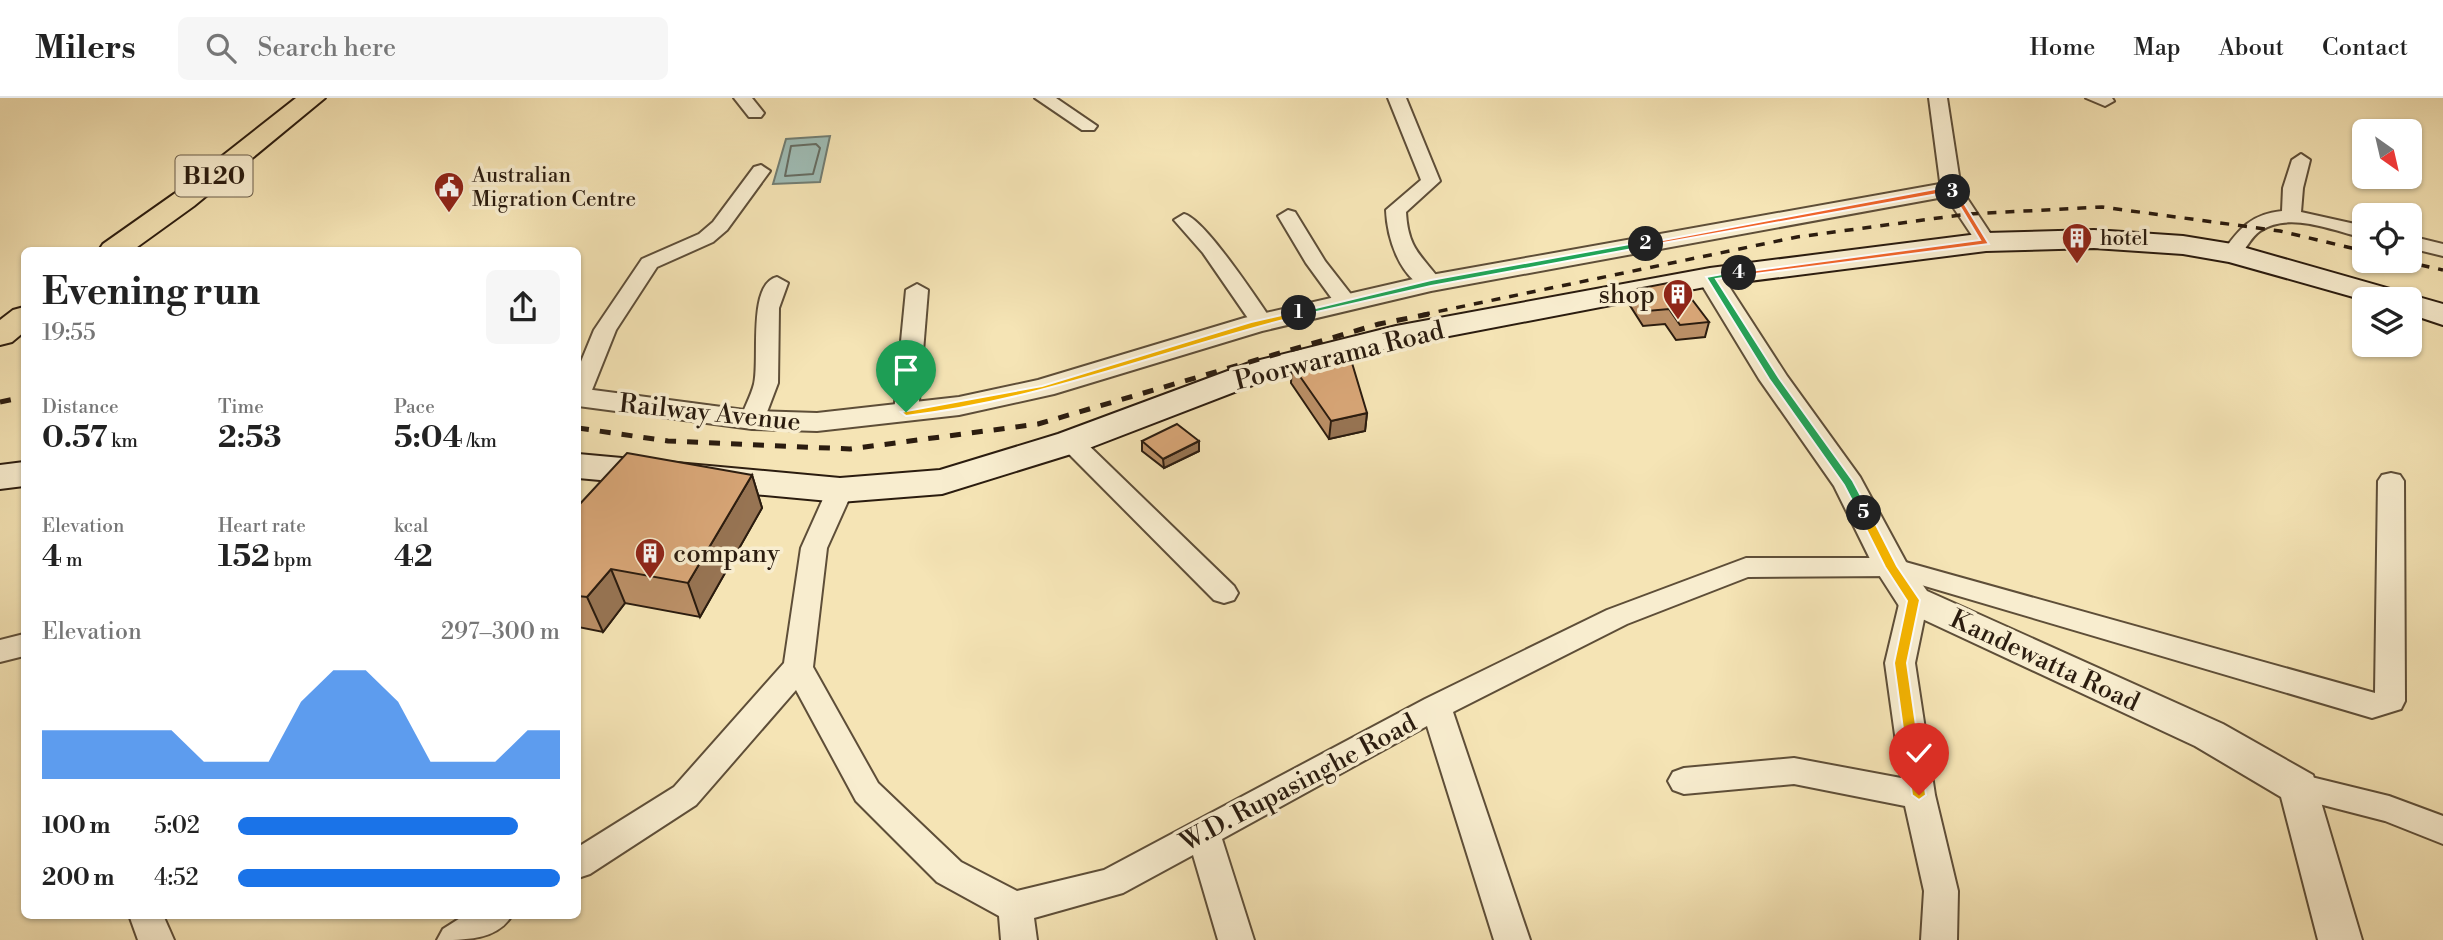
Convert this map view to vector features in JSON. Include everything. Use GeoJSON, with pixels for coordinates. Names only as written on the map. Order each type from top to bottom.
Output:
{"type":"FeatureCollection","features":[{"type":"Feature","properties":{"kind":"main road","name":"B120"},"geometry":{"type":"LineString","coordinates":[[118,247],[184,200],[312,98]]}},
{"type":"Feature","properties":{"kind":"main road","name":"Poorwarama Road"},"geometry":{"type":"LineString","coordinates":[[581,466],[840,490],[942,482],[1071,442],[1264,369],[1396,336],[1710,277],[1986,242],[2094,239],[2183,245],[2232,253],[2353,287]]}},
{"type":"Feature","properties":{"kind":"main road"},"geometry":{"type":"LineString","coordinates":[[2422,308],[2443,315]]}},
{"type":"Feature","properties":{"kind":"main road"},"geometry":{"type":"LineString","coordinates":[[0,477],[21,474]]}},
{"type":"Feature","properties":{"kind":"street"},"geometry":{"type":"LineString","coordinates":[[743,98],[755,113]]}},
{"type":"Feature","properties":{"kind":"street"},"geometry":{"type":"LineString","coordinates":[[1044,98],[1088,126]]}},
{"type":"Feature","properties":{"kind":"street"},"geometry":{"type":"LineString","coordinates":[[1397,98],[1431,181],[1396,210],[1396,234],[1407,259],[1431,283]]}},
{"type":"Feature","properties":{"kind":"street"},"geometry":{"type":"LineString","coordinates":[[1938,98],[1951,189],[1986,242]]}},
{"type":"Feature","properties":{"kind":"street"},"geometry":{"type":"LineString","coordinates":[[2291,217],[2293,188],[2301,160]]}},
{"type":"Feature","properties":{"kind":"street"},"geometry":{"type":"LineString","coordinates":[[581,389],[605,330],[649,264],[706,238],[720,226],[761,171]]}},
{"type":"Feature","properties":{"kind":"street","name":"Railway Avenue"},"geometry":{"type":"LineString","coordinates":[[581,396],[752,420],[817,422],[959,407],[1044,388],[1262,322],[1431,283],[1951,189]]}},
{"type":"Feature","properties":{"kind":"street"},"geometry":{"type":"LineString","coordinates":[[1288,216],[1316,264],[1346,302]]}},
{"type":"Feature","properties":{"kind":"street"},"geometry":{"type":"LineString","coordinates":[[2232,253],[2252,228],[2271,219],[2291,217],[2352,230]]}},
{"type":"Feature","properties":{"kind":"street"},"geometry":{"type":"LineString","coordinates":[[1184,220],[1210,249],[1262,322]]}},
{"type":"Feature","properties":{"kind":"street"},"geometry":{"type":"LineString","coordinates":[[2422,246],[2443,250]]}},
{"type":"Feature","properties":{"kind":"street"},"geometry":{"type":"LineString","coordinates":[[1710,277],[1774,379],[1849,484],[1891,567],[1914,600],[1900,663],[1919,795],[1941,891],[1939,940]]}},
{"type":"Feature","properties":{"kind":"street"},"geometry":{"type":"LineString","coordinates":[[752,420],[766,383],[768,308],[777,284]]}},
{"type":"Feature","properties":{"kind":"street"},"geometry":{"type":"LineString","coordinates":[[906,412],[917,290]]}},
{"type":"Feature","properties":{"kind":"street"},"geometry":{"type":"LineString","coordinates":[[1071,442],[1224,593]]}},
{"type":"Feature","properties":{"kind":"street"},"geometry":{"type":"LineString","coordinates":[[1891,567],[2372,706],[2390,701],[2391,481]]}},
{"type":"Feature","properties":{"kind":"street"},"geometry":{"type":"LineString","coordinates":[[581,862],[685,796],[798,667],[814,548],[840,490]]}},
{"type":"Feature","properties":{"kind":"street","name":"W.D. Rupasinghe Road"},"geometry":{"type":"LineString","coordinates":[[798,667],[867,792],[949,872],[1017,923],[1111,883],[1436,707],[1617,617],[1746,568],[1891,567]]}},
{"type":"Feature","properties":{"kind":"street","name":"Kandewatta Road"},"geometry":{"type":"LineString","coordinates":[[1914,600],[2209,735],[2299,787]]}},
{"type":"Feature","properties":{"kind":"street"},"geometry":{"type":"LineString","coordinates":[[0,650],[21,646]]}},
{"type":"Feature","properties":{"kind":"street"},"geometry":{"type":"LineString","coordinates":[[1436,707],[1512,940]]}},
{"type":"Feature","properties":{"kind":"street"},"geometry":{"type":"LineString","coordinates":[[1684,781],[1794,771],[1919,795]]}},
{"type":"Feature","properties":{"kind":"street"},"geometry":{"type":"LineString","coordinates":[[2340,940],[2299,787],[2389,809],[2443,830]]}},
{"type":"Feature","properties":{"kind":"street"},"geometry":{"type":"LineString","coordinates":[[1203,832],[1236,940]]}},
{"type":"Feature","properties":{"kind":"street"},"geometry":{"type":"LineString","coordinates":[[148,919],[156,940]]}},
{"type":"Feature","properties":{"kind":"street"},"geometry":{"type":"LineString","coordinates":[[457,939],[489,919]]}},
{"type":"Feature","properties":{"kind":"water"},"geometry":{"type":"Polygon","coordinates":[[[830,136],[820,182],[773,184],[786,139],[830,136]]]}},
{"type":"Feature","properties":{"kind":"building"},"geometry":{"type":"Polygon","coordinates":[[[1678,281],[1709,322],[1680,325],[1669,309],[1647,311],[1632,290],[1678,281]]]}},
{"type":"Feature","properties":{"kind":"building"},"geometry":{"type":"Polygon","coordinates":[[[1349,353],[1367,413],[1331,421],[1292,365],[1349,353]]]}},
{"type":"Feature","properties":{"kind":"building"},"geometry":{"type":"Polygon","coordinates":[[[1177,424],[1199,441],[1163,459],[1142,441],[1177,424]]]}},
{"type":"Feature","properties":{"kind":"building"},"geometry":{"type":"Polygon","coordinates":[[[627,453],[752,475],[688,583],[611,569],[587,597],[581,596],[581,503],[627,453]]]}},
{"type":"Feature","properties":{"kind":"railway"},"geometry":{"type":"LineString","coordinates":[[1421,315],[1797,237],[1968,214],[2102,207],[2280,231],[2352,248]]}},
{"type":"Feature","properties":{"kind":"railway"},"geometry":{"type":"LineString","coordinates":[[2422,265],[2443,270]]}},
{"type":"Feature","properties":{"kind":"railway"},"geometry":{"type":"LineString","coordinates":[[581,428],[668,441],[850,449],[1038,424],[1379,324],[1429,314]]}},
{"type":"Feature","properties":{"kind":"railway"},"geometry":{"type":"LineString","coordinates":[[0,402],[21,398]]}},
{"type":"Feature","properties":{"kind":"place","name":"Australian Migration Centre"},"geometry":{"type":"Point","coordinates":[449,214]}},
{"type":"Feature","properties":{"kind":"place","name":"hotel"},"geometry":{"type":"Point","coordinates":[2077,265]}},
{"type":"Feature","properties":{"kind":"place","name":"shop"},"geometry":{"type":"Point","coordinates":[1678,321]}},
{"type":"Feature","properties":{"kind":"place","name":"company"},"geometry":{"type":"Point","coordinates":[650,580]}},
{"type":"Feature","properties":{"kind":"route"},"geometry":{"type":"LineString","coordinates":[[906,412],[959,407],[1044,388],[1254,324],[1431,283],[1951,189],[1986,242],[1710,277],[1774,379],[1849,484],[1891,567],[1914,600],[1900,663],[1919,795]]}}]}
